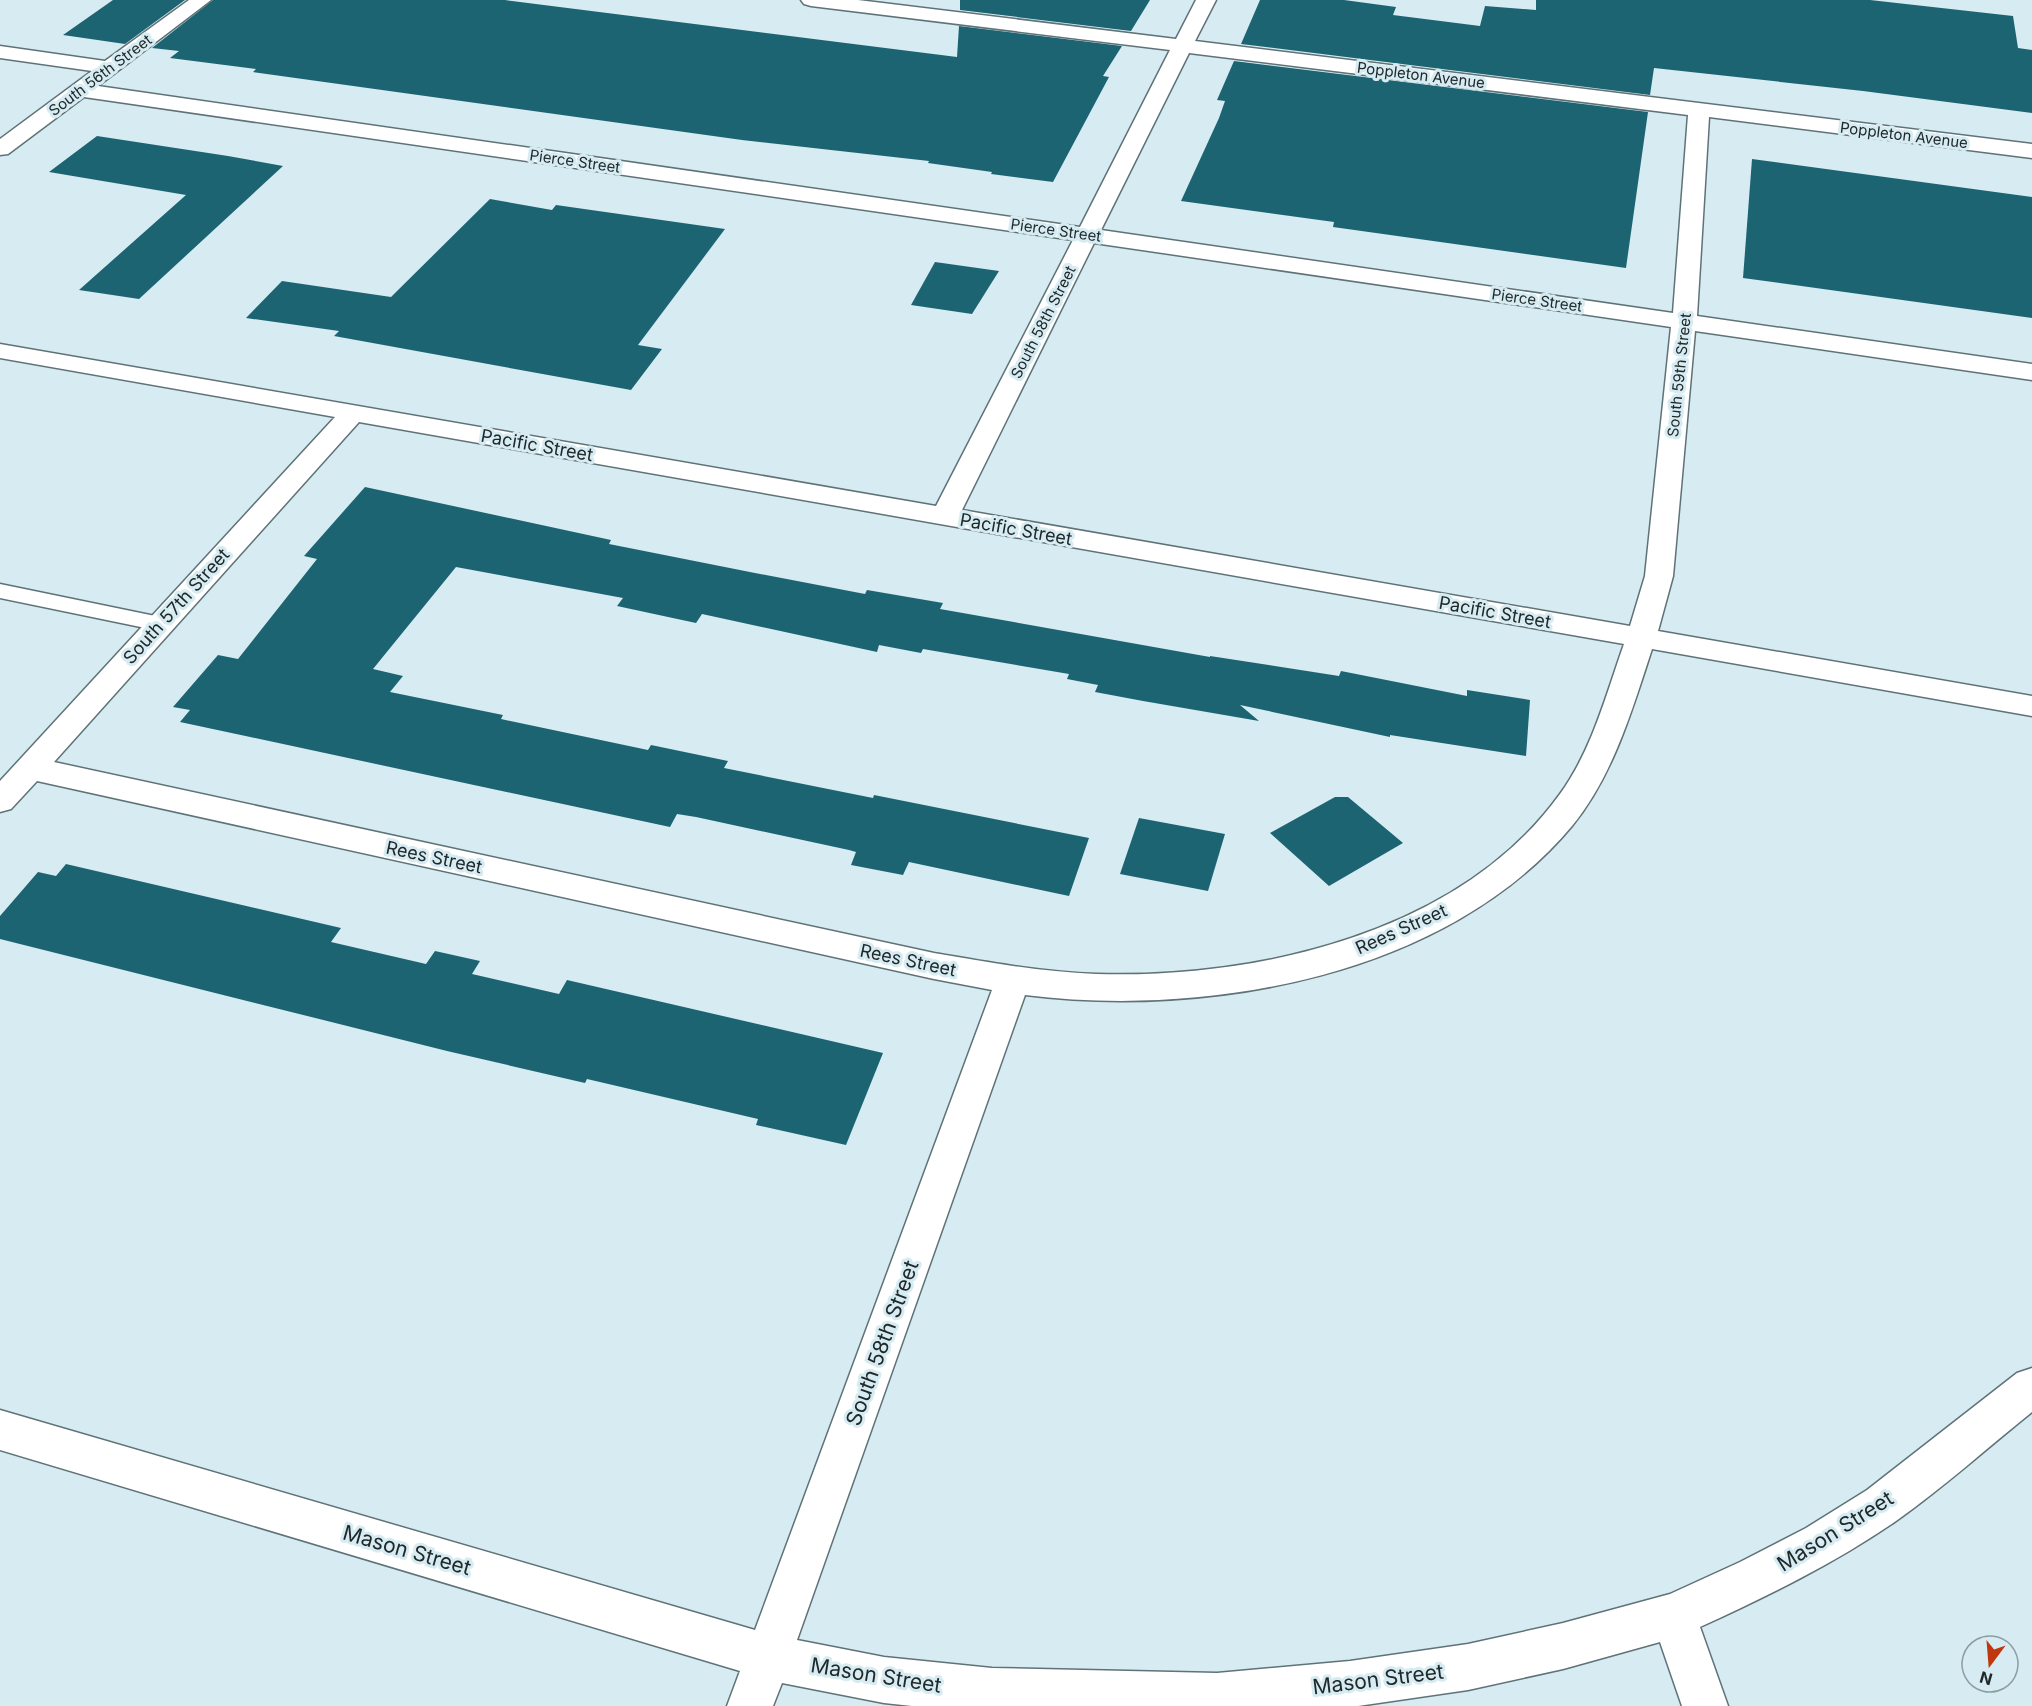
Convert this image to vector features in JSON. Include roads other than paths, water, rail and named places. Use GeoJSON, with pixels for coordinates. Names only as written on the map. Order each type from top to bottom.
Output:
{"type":"FeatureCollection","features":[{"type":"Feature","properties":{"kind":"street","name":"South 56th Street"},"geometry":{"type":"LineString","coordinates":[[0,149],[201,0]]}},
{"type":"Feature","properties":{"kind":"street","name":"Poppleton Avenue"},"geometry":{"type":"LineString","coordinates":[[810,0],[2032,151]]}},
{"type":"Feature","properties":{"kind":"street","name":"South 58th Street"},"geometry":{"type":"LineString","coordinates":[[945,516],[1206,0]]}},
{"type":"Feature","properties":{"kind":"street"},"geometry":{"type":"LineString","coordinates":[[0,52],[110,68]]}},
{"type":"Feature","properties":{"kind":"street","name":"Pierce Street"},"geometry":{"type":"LineString","coordinates":[[81,90],[2032,372]]}},
{"type":"Feature","properties":{"kind":"street","name":"South 59th Street"},"geometry":{"type":"LineString","coordinates":[[1641,637],[1659,576],[1684,322],[1699,110]]}},
{"type":"Feature","properties":{"kind":"street","name":"Pacific Street"},"geometry":{"type":"LineString","coordinates":[[0,351],[2032,706]]}},
{"type":"Feature","properties":{"kind":"street","name":"South 57th Street"},"geometry":{"type":"LineString","coordinates":[[0,801],[353,413]]}},
{"type":"Feature","properties":{"kind":"street","name":"Rees Street"},"geometry":{"type":"LineString","coordinates":[[30,768],[911,961],[1013,980],[1076,987],[1189,985],[1249,978],[1296,968],[1352,952],[1451,908],[1493,881],[1529,851],[1559,819],[1577,794],[1606,740],[1641,637]]}},
{"type":"Feature","properties":{"kind":"street","name":"South 58th Street"},"geometry":{"type":"LineString","coordinates":[[750,1706],[1013,980]]}},
{"type":"Feature","properties":{"kind":"street","name":"Mason Street"},"geometry":{"type":"LineString","coordinates":[[0,1430],[769,1657],[884,1680],[992,1691],[1217,1696],[1350,1684],[1468,1667],[1563,1646],[1673,1616],[1756,1578],[1822,1543],[1882,1505],[2032,1387]]}},
{"type":"Feature","properties":{"kind":"street"},"geometry":{"type":"LineString","coordinates":[[1673,1616],[1705,1706]]}},
{"type":"Feature","properties":{"kind":"lane"},"geometry":{"type":"LineString","coordinates":[[0,591],[160,624]]}}]}
